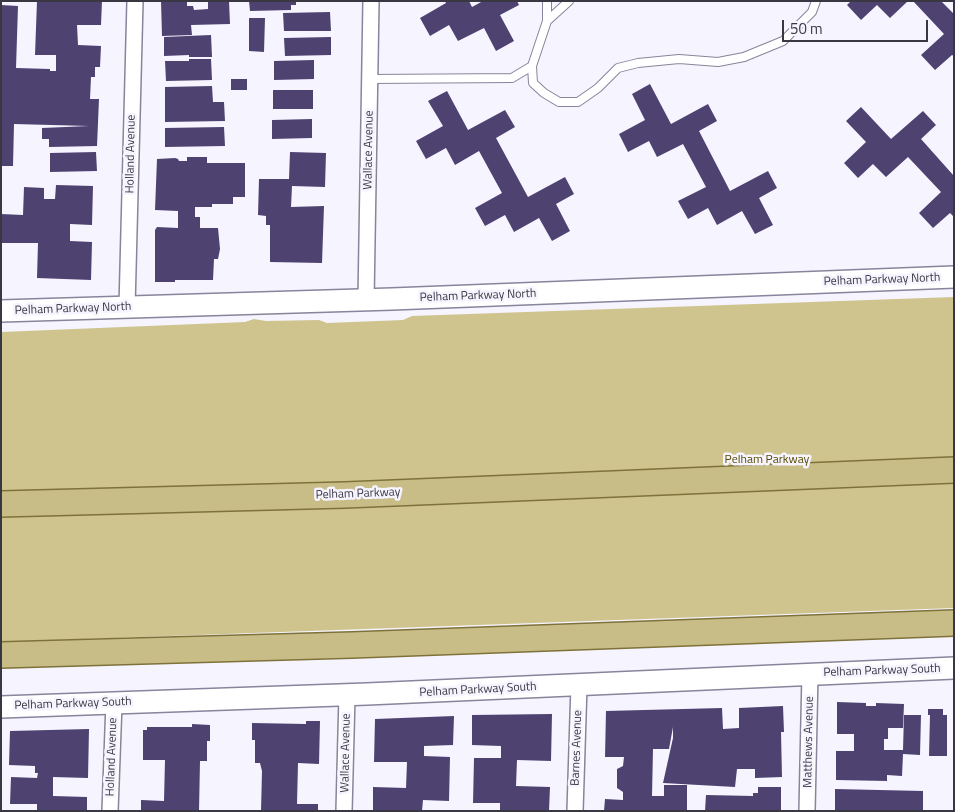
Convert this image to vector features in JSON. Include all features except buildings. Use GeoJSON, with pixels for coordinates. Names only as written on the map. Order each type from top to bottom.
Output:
{"type":"FeatureCollection","features":[{"type":"Feature","properties":{"kind":"main road","name":"Pelham Parkway"},"geometry":{"type":"LineString","coordinates":[[1,504],[344,495],[954,470]]}},
{"type":"Feature","properties":{"kind":"main road"},"geometry":{"type":"LineString","coordinates":[[1,655],[954,623]]}},
{"type":"Feature","properties":{"kind":"street","name":"Holland Avenue"},"geometry":{"type":"LineString","coordinates":[[127,308],[135,1]]}},
{"type":"Feature","properties":{"kind":"street","name":"Wallace Avenue"},"geometry":{"type":"LineString","coordinates":[[366,300],[371,1]]}},
{"type":"Feature","properties":{"kind":"street","name":"Pelham Parkway North"},"geometry":{"type":"LineString","coordinates":[[1,311],[366,300],[954,277]]}},
{"type":"Feature","properties":{"kind":"street","name":"Pelham Parkway South"},"geometry":{"type":"LineString","coordinates":[[1,707],[347,695],[954,668]]}},
{"type":"Feature","properties":{"kind":"street","name":"Matthews Avenue"},"geometry":{"type":"LineString","coordinates":[[807,811],[810,673]]}},
{"type":"Feature","properties":{"kind":"street","name":"Barnes Avenue"},"geometry":{"type":"LineString","coordinates":[[575,811],[579,685]]}},
{"type":"Feature","properties":{"kind":"street","name":"Wallace Avenue"},"geometry":{"type":"LineString","coordinates":[[344,811],[347,695]]}},
{"type":"Feature","properties":{"kind":"street","name":"Holland Avenue"},"geometry":{"type":"LineString","coordinates":[[110,811],[114,702]]}},
{"type":"Feature","properties":{"kind":"lane"},"geometry":{"type":"LineString","coordinates":[[547,1],[547,21],[532,66],[533,83],[544,93],[559,102],[578,102],[598,88],[618,68],[638,63],[679,59],[718,62],[744,57],[783,41],[812,12],[816,1]]}},
{"type":"Feature","properties":{"kind":"lane"},"geometry":{"type":"LineString","coordinates":[[547,21],[569,1]]}},
{"type":"Feature","properties":{"kind":"lane"},"geometry":{"type":"LineString","coordinates":[[370,80],[512,78],[532,66]]}},
{"type":"Feature","properties":{"kind":"green space","name":"Pelham Parkway"},"geometry":{"type":"Polygon","coordinates":[[[954,297],[954,608],[1,642],[1,332],[245,322],[254,319],[266,321],[319,320],[327,323],[403,320],[412,316],[954,297]]]}}]}
